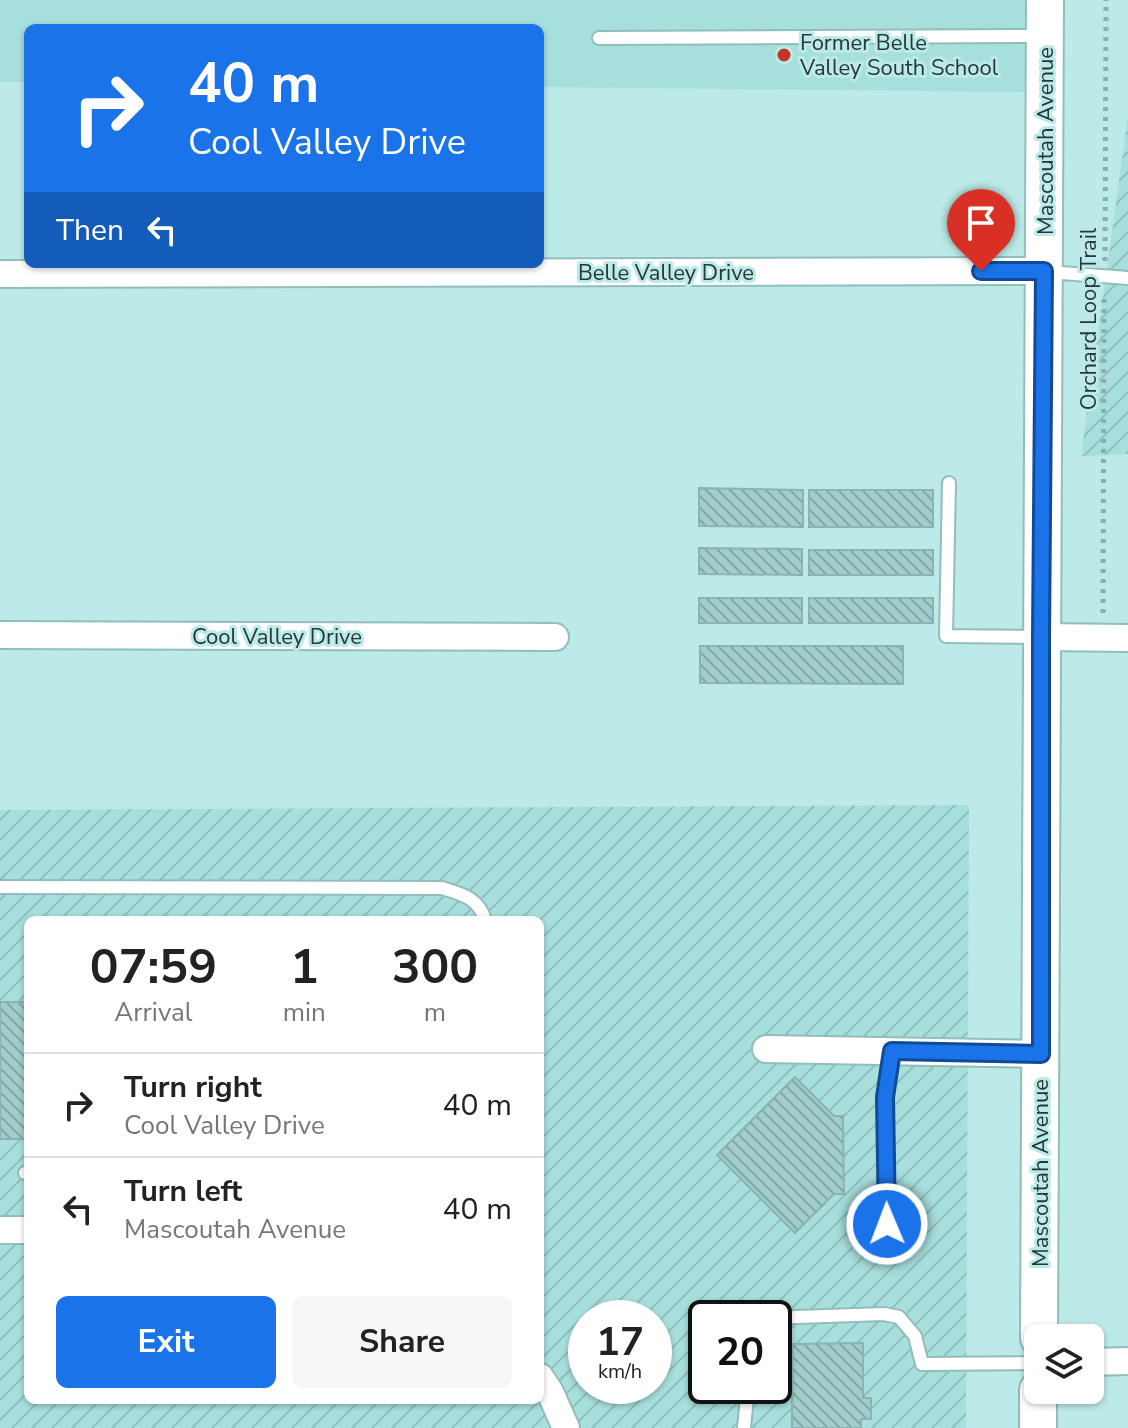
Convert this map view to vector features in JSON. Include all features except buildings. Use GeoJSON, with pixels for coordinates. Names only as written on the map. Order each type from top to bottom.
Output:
{"type":"FeatureCollection","features":[{"type":"Feature","properties":{"kind":"main road","name":"Mascoutah Avenue"},"geometry":{"type":"LineString","coordinates":[[1039,1324],[1045,0]]}},
{"type":"Feature","properties":{"kind":"main road"},"geometry":{"type":"LineString","coordinates":[[1038,1404],[1038,1428]]}},
{"type":"Feature","properties":{"kind":"street","name":"Belle Valley Drive"},"geometry":{"type":"LineString","coordinates":[[0,274],[1044,271]]}},
{"type":"Feature","properties":{"kind":"street","name":"Cool Valley Drive"},"geometry":{"type":"LineString","coordinates":[[0,635],[555,637]]}},
{"type":"Feature","properties":{"kind":"street"},"geometry":{"type":"LineString","coordinates":[[1041,637],[1115,638]]}},
{"type":"Feature","properties":{"kind":"street"},"geometry":{"type":"LineString","coordinates":[[766,1049],[1041,1054]]}},
{"type":"Feature","properties":{"kind":"street"},"geometry":{"type":"LineString","coordinates":[[0,1230],[24,1230]]}},
{"type":"Feature","properties":{"kind":"street"},"geometry":{"type":"LineString","coordinates":[[1104,1362],[1128,1361]]}},
{"type":"Feature","properties":{"kind":"street"},"geometry":{"type":"LineString","coordinates":[[544,1383],[566,1428]]}},
{"type":"Feature","properties":{"kind":"lane"},"geometry":{"type":"LineString","coordinates":[[599,38],[1045,36]]}},
{"type":"Feature","properties":{"kind":"lane"},"geometry":{"type":"LineString","coordinates":[[1044,271],[1128,278]]}},
{"type":"Feature","properties":{"kind":"lane"},"geometry":{"type":"LineString","coordinates":[[949,483],[946,636],[1041,637]]}},
{"type":"Feature","properties":{"kind":"lane"},"geometry":{"type":"LineString","coordinates":[[0,887],[442,888],[464,894],[475,901],[483,916]]}},
{"type":"Feature","properties":{"kind":"lane"},"geometry":{"type":"LineString","coordinates":[[887,1255],[885,1097],[892,1051]]}},
{"type":"Feature","properties":{"kind":"lane"},"geometry":{"type":"LineString","coordinates":[[792,1317],[884,1314],[899,1317],[915,1336],[922,1364],[1024,1363]]}},
{"type":"Feature","properties":{"kind":"lane"},"geometry":{"type":"LineString","coordinates":[[744,1428],[746,1404]]}},
{"type":"Feature","properties":{"kind":"path","name":"Orchard Loop Trail"},"geometry":{"type":"LineString","coordinates":[[1106,0],[1104,275],[1115,638]]}},
{"type":"Feature","properties":{"kind":"shaded area","name":"Former Belle Valley South School"},"geometry":{"type":"Polygon","coordinates":[[[0,0],[1028,0],[1028,92],[544,87],[544,24],[24,24],[24,82],[0,82],[0,0]]]}},
{"type":"Feature","properties":{"kind":"shaded area"},"geometry":{"type":"Polygon","coordinates":[[[1128,116],[1128,454],[1081,456],[1128,116]]]}},
{"type":"Feature","properties":{"kind":"shaded area"},"geometry":{"type":"Polygon","coordinates":[[[969,805],[966,1428],[0,1428],[0,810],[969,805]]]}},
{"type":"Feature","properties":{"kind":"place","name":"Former Belle Valley South School"},"geometry":{"type":"Point","coordinates":[784,55]}},
{"type":"Feature","properties":{"kind":"route"},"geometry":{"type":"LineString","coordinates":[[887,1224],[885,1097],[892,1051],[1041,1054],[1044,271],[981,271]]}}]}
